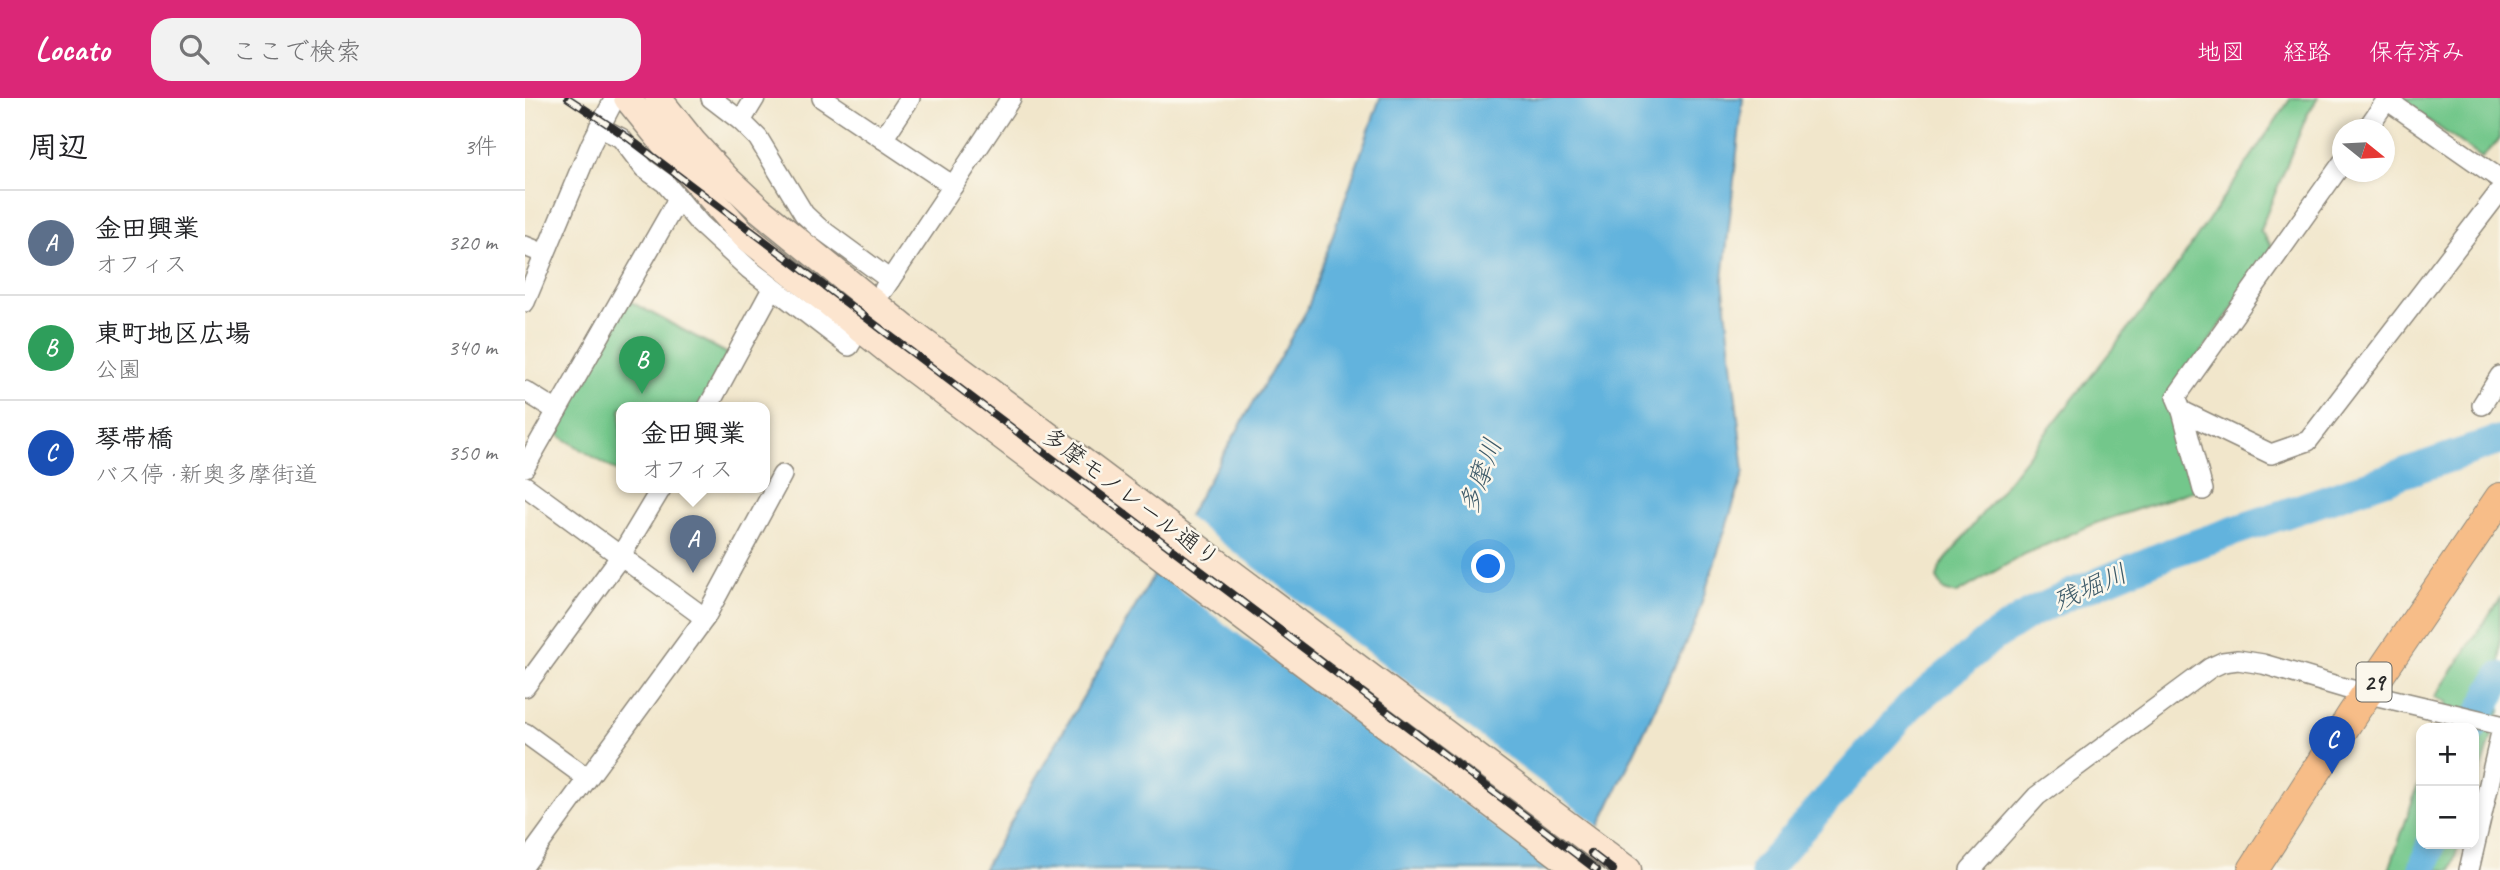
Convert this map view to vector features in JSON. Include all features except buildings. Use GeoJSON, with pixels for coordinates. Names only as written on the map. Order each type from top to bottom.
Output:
{"type":"FeatureCollection","features":[{"type":"Feature","properties":{"kind":"main road","name":"多摩モノレール通り"},"geometry":{"type":"LineString","coordinates":[[627,98],[743,234],[891,353],[1579,870]]}},
{"type":"Feature","properties":{"kind":"main road","name":"多摩モノレール通り"},"geometry":{"type":"LineString","coordinates":[[658,98],[701,151],[760,210],[905,328],[1628,870]]}},
{"type":"Feature","properties":{"kind":"main road","name":"29"},"geometry":{"type":"LineString","coordinates":[[2253,870],[2367,693],[2500,498]]}},
{"type":"Feature","properties":{"kind":"street"},"geometry":{"type":"LineString","coordinates":[[525,302],[599,127],[615,98]]}},
{"type":"Feature","properties":{"kind":"street"},"geometry":{"type":"LineString","coordinates":[[711,98],[758,138],[804,214],[887,284],[1011,98]]}},
{"type":"Feature","properties":{"kind":"street"},"geometry":{"type":"LineString","coordinates":[[741,121],[755,98]]}},
{"type":"Feature","properties":{"kind":"street"},"geometry":{"type":"LineString","coordinates":[[883,139],[911,98]]}},
{"type":"Feature","properties":{"kind":"street"},"geometry":{"type":"LineString","coordinates":[[2373,119],[2387,99],[2500,179]]}},
{"type":"Feature","properties":{"kind":"street"},"geometry":{"type":"LineString","coordinates":[[831,100],[953,186]]}},
{"type":"Feature","properties":{"kind":"street"},"geometry":{"type":"LineString","coordinates":[[599,127],[621,138],[644,168],[665,183],[700,224],[772,289],[849,346],[852,341]]}},
{"type":"Feature","properties":{"kind":"street"},"geometry":{"type":"LineString","coordinates":[[2203,490],[2176,397],[2332,177]]}},
{"type":"Feature","properties":{"kind":"street"},"geometry":{"type":"LineString","coordinates":[[2182,411],[2271,454],[2308,441],[2500,191]]}},
{"type":"Feature","properties":{"kind":"street"},"geometry":{"type":"LineString","coordinates":[[525,467],[678,199]]}},
{"type":"Feature","properties":{"kind":"street"},"geometry":{"type":"LineString","coordinates":[[525,246],[545,254]]}},
{"type":"Feature","properties":{"kind":"street"},"geometry":{"type":"LineString","coordinates":[[711,402],[772,289]]}},
{"type":"Feature","properties":{"kind":"street"},"geometry":{"type":"LineString","coordinates":[[2500,376],[2482,405],[2500,399]]}},
{"type":"Feature","properties":{"kind":"street"},"geometry":{"type":"LineString","coordinates":[[525,390],[557,411]]}},
{"type":"Feature","properties":{"kind":"street"},"geometry":{"type":"LineString","coordinates":[[525,864],[705,618],[782,475]]}},
{"type":"Feature","properties":{"kind":"street"},"geometry":{"type":"LineString","coordinates":[[525,486],[705,618]]}},
{"type":"Feature","properties":{"kind":"street"},"geometry":{"type":"LineString","coordinates":[[525,687],[620,557],[658,493]]}},
{"type":"Feature","properties":{"kind":"street"},"geometry":{"type":"LineString","coordinates":[[1970,870],[2037,796],[2210,668],[2223,662],[2238,660],[2500,725]]}},
{"type":"Feature","properties":{"kind":"street"},"geometry":{"type":"LineString","coordinates":[[525,733],[587,778]]}},
{"type":"Feature","properties":{"kind":"street"},"geometry":{"type":"LineString","coordinates":[[2469,870],[2500,737]]}},
{"type":"Feature","properties":{"kind":"green space"},"geometry":{"type":"Polygon","coordinates":[[[2291,98],[2318,98],[2307,115],[2260,230],[2274,249],[2171,396],[2195,490],[2096,523],[2025,554],[1956,594],[1944,590],[1937,579],[1940,567],[2171,275],[2291,98]]]}},
{"type":"Feature","properties":{"kind":"green space"},"geometry":{"type":"Polygon","coordinates":[[[2397,98],[2500,98],[2500,139],[2482,158],[2397,98]]]}},
{"type":"Feature","properties":{"kind":"green space"},"geometry":{"type":"Polygon","coordinates":[[[627,300],[730,355],[704,402],[616,402],[616,471],[555,433],[627,300]]]}},
{"type":"Feature","properties":{"kind":"green space"},"geometry":{"type":"Polygon","coordinates":[[[2500,598],[2500,710],[2479,779],[2479,723],[2440,723],[2447,702],[2435,697],[2500,598]]]}},
{"type":"Feature","properties":{"kind":"green space"},"geometry":{"type":"Polygon","coordinates":[[[2416,791],[2416,849],[2457,849],[2451,870],[2389,870],[2416,791]]]}},
{"type":"Feature","properties":{"kind":"water","name":"多摩川"},"geometry":{"type":"Polygon","coordinates":[[[1380,98],[1743,98],[1723,280],[1744,472],[1695,623],[1579,870],[983,870],[1307,310],[1380,98]]]}},
{"type":"Feature","properties":{"kind":"pier"},"geometry":{"type":"Polygon","coordinates":[[[1185,515],[1603,829],[1583,870],[1552,870],[1153,570],[1185,515]]]}},
{"type":"Feature","properties":{"kind":"waterway","name":"残堀川"},"geometry":{"type":"LineString","coordinates":[[1765,870],[1910,706],[1989,640],[2029,614],[2170,553],[2500,440]]}},
{"type":"Feature","properties":{"kind":"waterway"},"geometry":{"type":"LineString","coordinates":[[2475,723],[2500,677]]}},
{"type":"Feature","properties":{"kind":"waterway"},"geometry":{"type":"LineString","coordinates":[[2423,870],[2429,849]]}},
{"type":"Feature","properties":{"kind":"railway"},"geometry":{"type":"LineString","coordinates":[[568,98],[627,137],[1597,870]]}},
{"type":"Feature","properties":{"kind":"railway"},"geometry":{"type":"LineString","coordinates":[[1591,853],[1613,870]]}},
{"type":"Feature","properties":{"kind":"place","name":"東町地区広場"},"geometry":{"type":"Point","coordinates":[642,394]}},
{"type":"Feature","properties":{"kind":"place","name":"金田興業"},"geometry":{"type":"Point","coordinates":[693,573]}},
{"type":"Feature","properties":{"kind":"place","name":"琴帯橋"},"geometry":{"type":"Point","coordinates":[2332,774]}}]}
